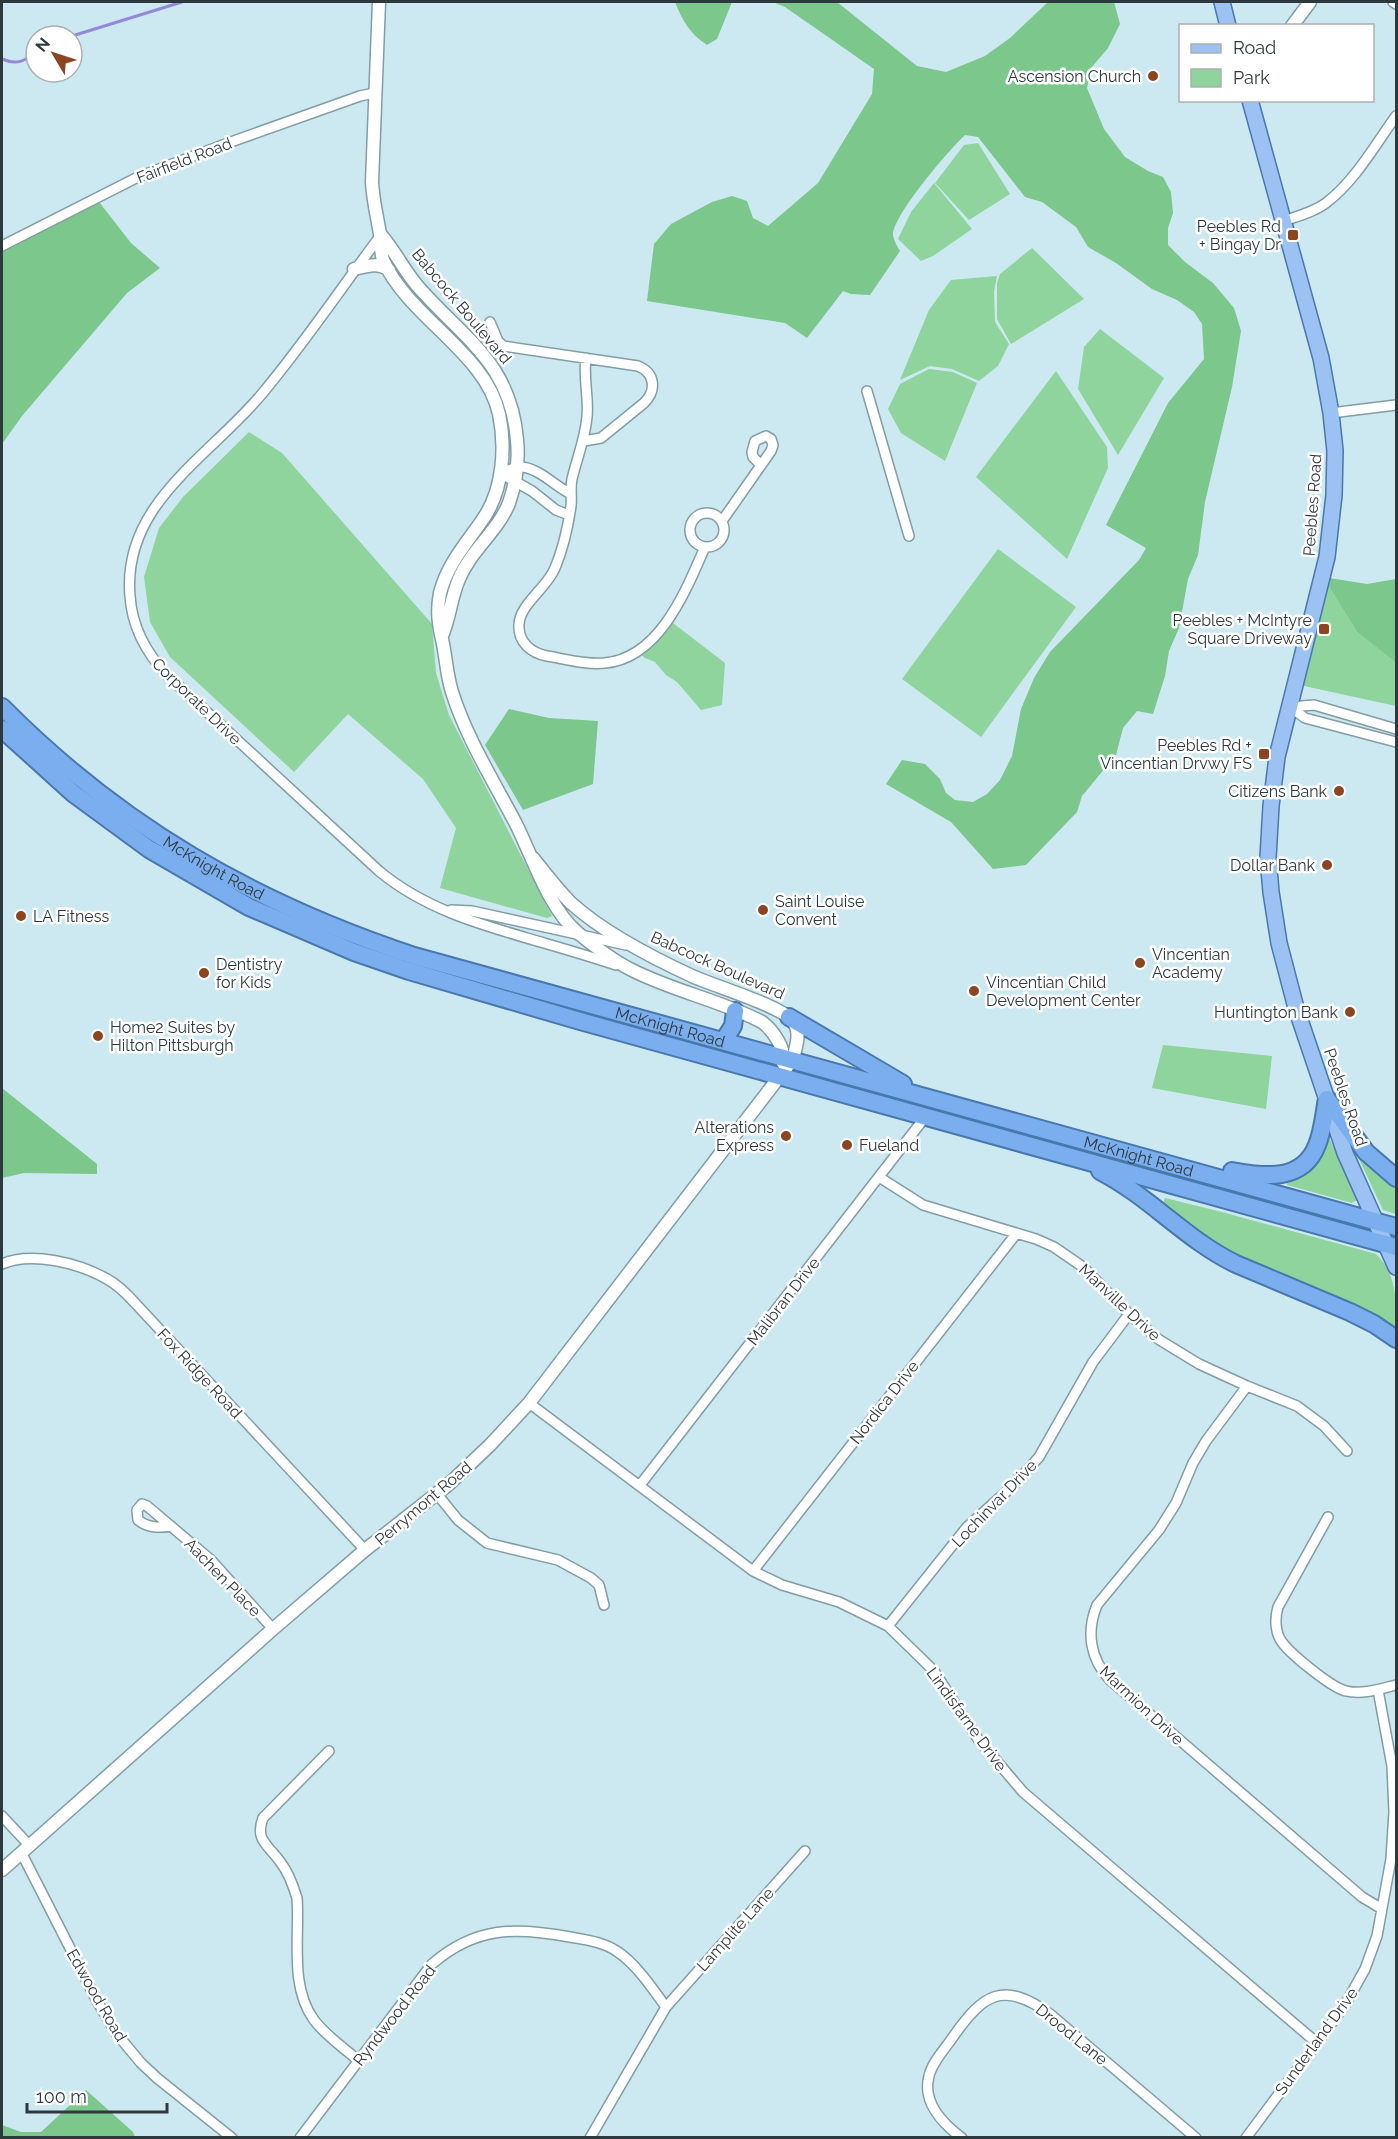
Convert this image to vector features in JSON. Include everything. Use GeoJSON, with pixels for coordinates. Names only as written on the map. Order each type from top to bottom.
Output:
{"type":"FeatureCollection","features":[{"type":"Feature","properties":{"kind":"highway","name":"McKnight Road"},"geometry":{"type":"LineString","coordinates":[[2,707],[61,763],[132,818],[208,867],[281,905],[359,938],[414,956],[1396,1227]]}},
{"type":"Feature","properties":{"kind":"highway","name":"McKnight Road"},"geometry":{"type":"LineString","coordinates":[[2,729],[74,794],[149,849],[224,894],[301,931],[354,952],[409,971],[1392,1246]]}},
{"type":"Feature","properties":{"kind":"highway"},"geometry":{"type":"LineString","coordinates":[[724,1040],[733,1026],[735,1011]]}},
{"type":"Feature","properties":{"kind":"highway"},"geometry":{"type":"LineString","coordinates":[[789,1017],[925,1096]]}},
{"type":"Feature","properties":{"kind":"highway"},"geometry":{"type":"LineString","coordinates":[[1118,1150],[1252,1175],[1282,1175],[1301,1166],[1314,1152],[1327,1099]]}},
{"type":"Feature","properties":{"kind":"highway"},"geometry":{"type":"LineString","coordinates":[[1327,1099],[1366,1152],[1396,1178]]}},
{"type":"Feature","properties":{"kind":"highway"},"geometry":{"type":"LineString","coordinates":[[1075,1158],[1123,1184],[1216,1254],[1350,1312],[1396,1339]]}},
{"type":"Feature","properties":{"kind":"main road"},"geometry":{"type":"LineString","coordinates":[[1222,2],[1228,24]]}},
{"type":"Feature","properties":{"kind":"main road","name":"Peebles Road"},"geometry":{"type":"LineString","coordinates":[[1251,102],[1320,358],[1331,413],[1335,451],[1331,535],[1323,577],[1277,757],[1271,806],[1269,875],[1274,918],[1284,966],[1346,1153],[1377,1222],[1392,1246]]}},
{"type":"Feature","properties":{"kind":"main road"},"geometry":{"type":"LineString","coordinates":[[1392,1246],[1396,1267]]}},
{"type":"Feature","properties":{"kind":"street","name":"Babcock Boulevard"},"geometry":{"type":"LineString","coordinates":[[379,2],[372,197],[381,235],[381,252],[389,270],[404,293],[474,367],[488,386],[497,406],[501,430],[500,473],[495,493],[487,513],[454,559],[443,584],[437,622],[442,636],[452,693],[558,910],[579,934],[630,969],[756,1019],[768,1026],[789,1058]]}},
{"type":"Feature","properties":{"kind":"street"},"geometry":{"type":"LineString","coordinates":[[1294,24],[1310,2]]}},
{"type":"Feature","properties":{"kind":"street","name":"Fairfield Road"},"geometry":{"type":"LineString","coordinates":[[2,246],[138,177],[360,96],[375,93]]}},
{"type":"Feature","properties":{"kind":"street"},"geometry":{"type":"LineString","coordinates":[[1283,221],[1318,208],[1333,197],[1353,175],[1396,116]]}},
{"type":"Feature","properties":{"kind":"street","name":"Babcock Boulevard"},"geometry":{"type":"LineString","coordinates":[[381,235],[392,248],[410,278],[498,374],[505,386],[514,415],[518,446],[515,482],[505,512],[473,555],[458,580],[442,636]]}},
{"type":"Feature","properties":{"kind":"street","name":"Corporate Drive"},"geometry":{"type":"LineString","coordinates":[[381,235],[262,395],[173,484],[149,513],[132,553],[129,572],[130,604],[142,642],[155,662],[168,676],[379,871],[411,894],[469,921],[630,969]]}},
{"type":"Feature","properties":{"kind":"street"},"geometry":{"type":"LineString","coordinates":[[354,269],[378,264],[389,270]]}},
{"type":"Feature","properties":{"kind":"street"},"geometry":{"type":"LineString","coordinates":[[490,322],[498,341],[503,346],[638,366],[650,374],[653,387],[649,399],[601,438],[584,441]]}},
{"type":"Feature","properties":{"kind":"street"},"geometry":{"type":"LineString","coordinates":[[586,358],[584,374],[588,406],[584,441],[571,481],[569,515],[562,547],[553,574],[524,610],[519,620],[519,632],[523,640],[532,651],[541,655],[598,663],[616,661],[633,653],[649,641],[669,620],[705,547]]}},
{"type":"Feature","properties":{"kind":"street"},"geometry":{"type":"LineString","coordinates":[[867,391],[909,536]]}},
{"type":"Feature","properties":{"kind":"street"},"geometry":{"type":"LineString","coordinates":[[1331,413],[1396,405]]}},
{"type":"Feature","properties":{"kind":"street"},"geometry":{"type":"LineString","coordinates":[[722,521],[761,465]]}},
{"type":"Feature","properties":{"kind":"street"},"geometry":{"type":"LineString","coordinates":[[500,473],[517,467],[530,470],[571,495]]}},
{"type":"Feature","properties":{"kind":"street"},"geometry":{"type":"LineString","coordinates":[[500,473],[532,491],[556,510],[569,515]]}},
{"type":"Feature","properties":{"kind":"street"},"geometry":{"type":"LineString","coordinates":[[705,512],[716,515],[722,521],[724,529],[721,540],[711,547],[695,543],[691,538],[689,533],[694,517],[705,512]]}},
{"type":"Feature","properties":{"kind":"street"},"geometry":{"type":"LineString","coordinates":[[1290,708],[1314,705],[1396,729]]}},
{"type":"Feature","properties":{"kind":"street"},"geometry":{"type":"LineString","coordinates":[[1290,708],[1305,718],[1396,742]]}},
{"type":"Feature","properties":{"kind":"street","name":"Babcock Boulevard"},"geometry":{"type":"LineString","coordinates":[[533,858],[578,909],[639,950],[789,1017],[798,1034],[781,1076]]}},
{"type":"Feature","properties":{"kind":"street","name":"Corporate Drive"},"geometry":{"type":"LineString","coordinates":[[446,909],[472,911],[579,934],[639,950]]}},
{"type":"Feature","properties":{"kind":"street","name":"Perrymont Road"},"geometry":{"type":"LineString","coordinates":[[2,1870],[273,1629],[365,1550],[436,1494],[490,1445],[529,1403],[781,1076]]}},
{"type":"Feature","properties":{"kind":"street","name":"Malibran Drive"},"geometry":{"type":"LineString","coordinates":[[640,1485],[926,1116]]}},
{"type":"Feature","properties":{"kind":"street","name":"Manville Drive"},"geometry":{"type":"LineString","coordinates":[[879,1177],[923,1205],[1045,1243],[1072,1259],[1158,1339],[1185,1357],[1247,1386],[1286,1401],[1307,1413],[1330,1432],[1347,1451]]}},
{"type":"Feature","properties":{"kind":"street","name":"Nordica Drive"},"geometry":{"type":"LineString","coordinates":[[753,1571],[1016,1234]]}},
{"type":"Feature","properties":{"kind":"street","name":"Fox Ridge Road"},"geometry":{"type":"LineString","coordinates":[[2,1264],[23,1258],[45,1260],[83,1269],[114,1283],[365,1550]]}},
{"type":"Feature","properties":{"kind":"street","name":"Lochinvar Drive"},"geometry":{"type":"LineString","coordinates":[[888,1626],[967,1527],[1015,1484],[1040,1457],[1093,1362],[1129,1314]]}},
{"type":"Feature","properties":{"kind":"street","name":"Marmion Drive"},"geometry":{"type":"LineString","coordinates":[[1247,1386],[1206,1441],[1193,1463],[1176,1503],[1159,1530],[1101,1599],[1092,1620],[1092,1651],[1100,1670],[1110,1680],[1362,1897],[1382,1909]]}},
{"type":"Feature","properties":{"kind":"street","name":"Lindisfarne Drive"},"geometry":{"type":"LineString","coordinates":[[529,1403],[753,1571],[782,1585],[839,1602],[888,1626],[934,1671],[978,1739],[1023,1792],[1317,2043]]}},
{"type":"Feature","properties":{"kind":"street"},"geometry":{"type":"LineString","coordinates":[[436,1494],[458,1520],[487,1543],[558,1560],[591,1578],[599,1585],[604,1605]]}},
{"type":"Feature","properties":{"kind":"street"},"geometry":{"type":"LineString","coordinates":[[1328,1517],[1281,1601],[1276,1614],[1278,1634],[1289,1650],[1336,1688],[1353,1693],[1396,1685]]}},
{"type":"Feature","properties":{"kind":"street","name":"Aachen Place"},"geometry":{"type":"LineString","coordinates":[[171,1526],[211,1560],[273,1629]]}},
{"type":"Feature","properties":{"kind":"street","name":"Sunderland Drive"},"geometry":{"type":"LineString","coordinates":[[1246,2138],[1345,2005],[1359,1982],[1373,1950],[1393,1842],[1394,1793],[1389,1745],[1378,1690]]}},
{"type":"Feature","properties":{"kind":"street"},"geometry":{"type":"LineString","coordinates":[[329,1751],[263,1818],[260,1832],[261,1839],[281,1862],[297,1898],[298,1966],[308,2009],[325,2032],[359,2061]]}},
{"type":"Feature","properties":{"kind":"street","name":"Edwood Road"},"geometry":{"type":"LineString","coordinates":[[2,1816],[25,1849],[97,2001],[116,2033],[157,2078],[232,2138]]}},
{"type":"Feature","properties":{"kind":"street","name":"Lamplite Lane"},"geometry":{"type":"LineString","coordinates":[[590,2138],[666,2007],[805,1851]]}},
{"type":"Feature","properties":{"kind":"street","name":"Ryndwood Road"},"geometry":{"type":"LineString","coordinates":[[300,2138],[432,1964],[452,1950],[497,1932],[537,1931],[605,1945],[625,1958],[666,2007]]}},
{"type":"Feature","properties":{"kind":"street","name":"Drood Lane"},"geometry":{"type":"LineString","coordinates":[[962,2138],[933,2108],[928,2092],[928,2077],[936,2061],[973,2010],[985,2001],[1007,1995],[1028,2000],[1050,2014],[1196,2138]]}},
{"type":"Feature","properties":{"kind":"green space"},"geometry":{"type":"Polygon","coordinates":[[[675,2],[732,2],[717,39],[707,45],[687,26],[675,2]]]}},
{"type":"Feature","properties":{"kind":"green space"},"geometry":{"type":"Polygon","coordinates":[[[773,2],[837,2],[917,66],[946,72],[985,56],[1010,38],[1048,2],[1114,2],[1120,24],[1108,48],[1091,68],[1087,88],[1104,129],[1125,157],[1163,177],[1171,192],[1173,213],[1168,228],[1168,245],[1185,262],[1213,283],[1234,308],[1241,331],[1232,387],[1205,502],[1198,555],[1188,579],[1179,628],[1169,651],[1165,676],[1153,714],[1137,711],[1123,728],[1116,755],[1082,796],[1077,812],[1026,865],[993,869],[951,822],[886,784],[902,760],[925,764],[940,779],[946,793],[955,800],[973,802],[987,794],[1000,780],[1012,756],[1021,709],[1034,678],[1050,652],[1139,560],[1146,548],[1106,525],[1168,403],[1204,359],[1202,324],[1194,312],[1177,300],[1152,289],[1116,263],[1088,247],[1076,227],[1042,202],[1025,197],[978,137],[965,135],[935,168],[903,212],[893,234],[900,251],[870,295],[843,291],[807,338],[785,323],[647,301],[654,244],[671,224],[712,202],[732,196],[747,201],[753,218],[768,226],[818,183],[872,94],[874,69],[785,7],[773,2]]]}},
{"type":"Feature","properties":{"kind":"green space"},"geometry":{"type":"Polygon","coordinates":[[[978,143],[1010,194],[969,220],[935,183],[964,145],[978,143]]]}},
{"type":"Feature","properties":{"kind":"green space"},"geometry":{"type":"Polygon","coordinates":[[[934,183],[972,229],[933,256],[921,261],[898,239],[911,212],[934,183]]]}},
{"type":"Feature","properties":{"kind":"green space"},"geometry":{"type":"Polygon","coordinates":[[[96,198],[131,243],[160,268],[127,293],[22,416],[2,444],[2,246],[96,198]]]}},
{"type":"Feature","properties":{"kind":"green space"},"geometry":{"type":"Polygon","coordinates":[[[1032,248],[1084,299],[1011,344],[997,319],[997,283],[1000,274],[1032,248]]]}},
{"type":"Feature","properties":{"kind":"green space"},"geometry":{"type":"Polygon","coordinates":[[[997,276],[994,292],[995,322],[1009,344],[998,366],[979,381],[952,369],[930,366],[900,380],[929,310],[951,280],[997,276]]]}},
{"type":"Feature","properties":{"kind":"green space"},"geometry":{"type":"Polygon","coordinates":[[[1100,329],[1164,378],[1118,455],[1078,389],[1084,347],[1100,329]]]}},
{"type":"Feature","properties":{"kind":"green space"},"geometry":{"type":"Polygon","coordinates":[[[929,369],[953,372],[977,383],[945,461],[901,433],[888,409],[900,384],[929,369]]]}},
{"type":"Feature","properties":{"kind":"green space"},"geometry":{"type":"Polygon","coordinates":[[[1056,371],[1107,447],[1108,468],[1067,559],[976,477],[1056,371]]]}},
{"type":"Feature","properties":{"kind":"green space"},"geometry":{"type":"Polygon","coordinates":[[[249,432],[282,453],[432,624],[436,673],[449,715],[552,916],[547,918],[440,888],[456,828],[423,779],[348,714],[294,772],[170,657],[150,622],[144,577],[159,528],[183,497],[249,432]]]}},
{"type":"Feature","properties":{"kind":"green space"},"geometry":{"type":"Polygon","coordinates":[[[998,549],[1076,607],[981,737],[902,679],[998,549]]]}},
{"type":"Feature","properties":{"kind":"green space"},"geometry":{"type":"Polygon","coordinates":[[[1323,577],[1357,632],[1396,663],[1396,706],[1295,684],[1323,577]]]}},
{"type":"Feature","properties":{"kind":"green space"},"geometry":{"type":"Polygon","coordinates":[[[1323,577],[1367,584],[1396,579],[1396,663],[1357,632],[1323,577]]]}},
{"type":"Feature","properties":{"kind":"green space"},"geometry":{"type":"Polygon","coordinates":[[[669,620],[725,663],[722,705],[701,710],[677,682],[666,675],[655,662],[645,658],[637,651],[669,620]]]}},
{"type":"Feature","properties":{"kind":"green space"},"geometry":{"type":"Polygon","coordinates":[[[509,709],[549,718],[598,721],[593,784],[523,810],[485,745],[509,709]]]}},
{"type":"Feature","properties":{"kind":"green space"},"geometry":{"type":"Polygon","coordinates":[[[1163,1045],[1272,1056],[1266,1109],[1152,1088],[1163,1045]]]}},
{"type":"Feature","properties":{"kind":"green space"},"geometry":{"type":"Polygon","coordinates":[[[2,1088],[97,1164],[97,1174],[24,1173],[2,1178],[2,1088]]]}},
{"type":"Feature","properties":{"kind":"green space"},"geometry":{"type":"Polygon","coordinates":[[[1328,1135],[1357,1200],[1352,1203],[1287,1185],[1286,1181],[1328,1135]]]}},
{"type":"Feature","properties":{"kind":"green space"},"geometry":{"type":"Polygon","coordinates":[[[1352,1144],[1396,1185],[1396,1214],[1383,1210],[1352,1144]]]}},
{"type":"Feature","properties":{"kind":"green space"},"geometry":{"type":"Polygon","coordinates":[[[1165,1198],[1376,1254],[1392,1280],[1396,1331],[1225,1251],[1162,1206],[1165,1198]]]}},
{"type":"Feature","properties":{"kind":"green space"},"geometry":{"type":"Polygon","coordinates":[[[86,2090],[133,2132],[135,2137],[2,2137],[2,2125],[21,2132],[41,2132],[86,2090]]]}},
{"type":"Feature","properties":{"kind":"waterway"},"geometry":{"type":"LineString","coordinates":[[84,32],[182,2]]}},
{"type":"Feature","properties":{"kind":"waterway"},"geometry":{"type":"LineString","coordinates":[[2,59],[12,62],[24,60]]}},
{"type":"Feature","properties":{"kind":"place","name":"Ascension Church"},"geometry":{"type":"Point","coordinates":[1153,76]}},
{"type":"Feature","properties":{"kind":"place","name":"Peebles Rd + Bingay Dr"},"geometry":{"type":"Point","coordinates":[1293,235]}},
{"type":"Feature","properties":{"kind":"place","name":"Peebles + McIntyre Square Driveway"},"geometry":{"type":"Point","coordinates":[1324,629]}},
{"type":"Feature","properties":{"kind":"place","name":"Peebles Rd + Vincentian Drvwy FS"},"geometry":{"type":"Point","coordinates":[1264,754]}},
{"type":"Feature","properties":{"kind":"place","name":"Citizens Bank"},"geometry":{"type":"Point","coordinates":[1339,791]}},
{"type":"Feature","properties":{"kind":"place","name":"Dollar Bank"},"geometry":{"type":"Point","coordinates":[1327,865]}},
{"type":"Feature","properties":{"kind":"place","name":"Saint Louise Convent"},"geometry":{"type":"Point","coordinates":[763,910]}},
{"type":"Feature","properties":{"kind":"place","name":"LA Fitness"},"geometry":{"type":"Point","coordinates":[21,916]}},
{"type":"Feature","properties":{"kind":"place","name":"Vincentian Academy"},"geometry":{"type":"Point","coordinates":[1140,963]}},
{"type":"Feature","properties":{"kind":"place","name":"Dentistry for Kids"},"geometry":{"type":"Point","coordinates":[204,973]}},
{"type":"Feature","properties":{"kind":"place","name":"Vincentian Child Development Center"},"geometry":{"type":"Point","coordinates":[974,991]}},
{"type":"Feature","properties":{"kind":"place","name":"Huntington Bank"},"geometry":{"type":"Point","coordinates":[1350,1012]}},
{"type":"Feature","properties":{"kind":"place","name":"Home2 Suites by Hilton Pittsburgh"},"geometry":{"type":"Point","coordinates":[98,1036]}},
{"type":"Feature","properties":{"kind":"place","name":"Alterations Express"},"geometry":{"type":"Point","coordinates":[786,1136]}},
{"type":"Feature","properties":{"kind":"place","name":"Fueland"},"geometry":{"type":"Point","coordinates":[847,1145]}}]}
